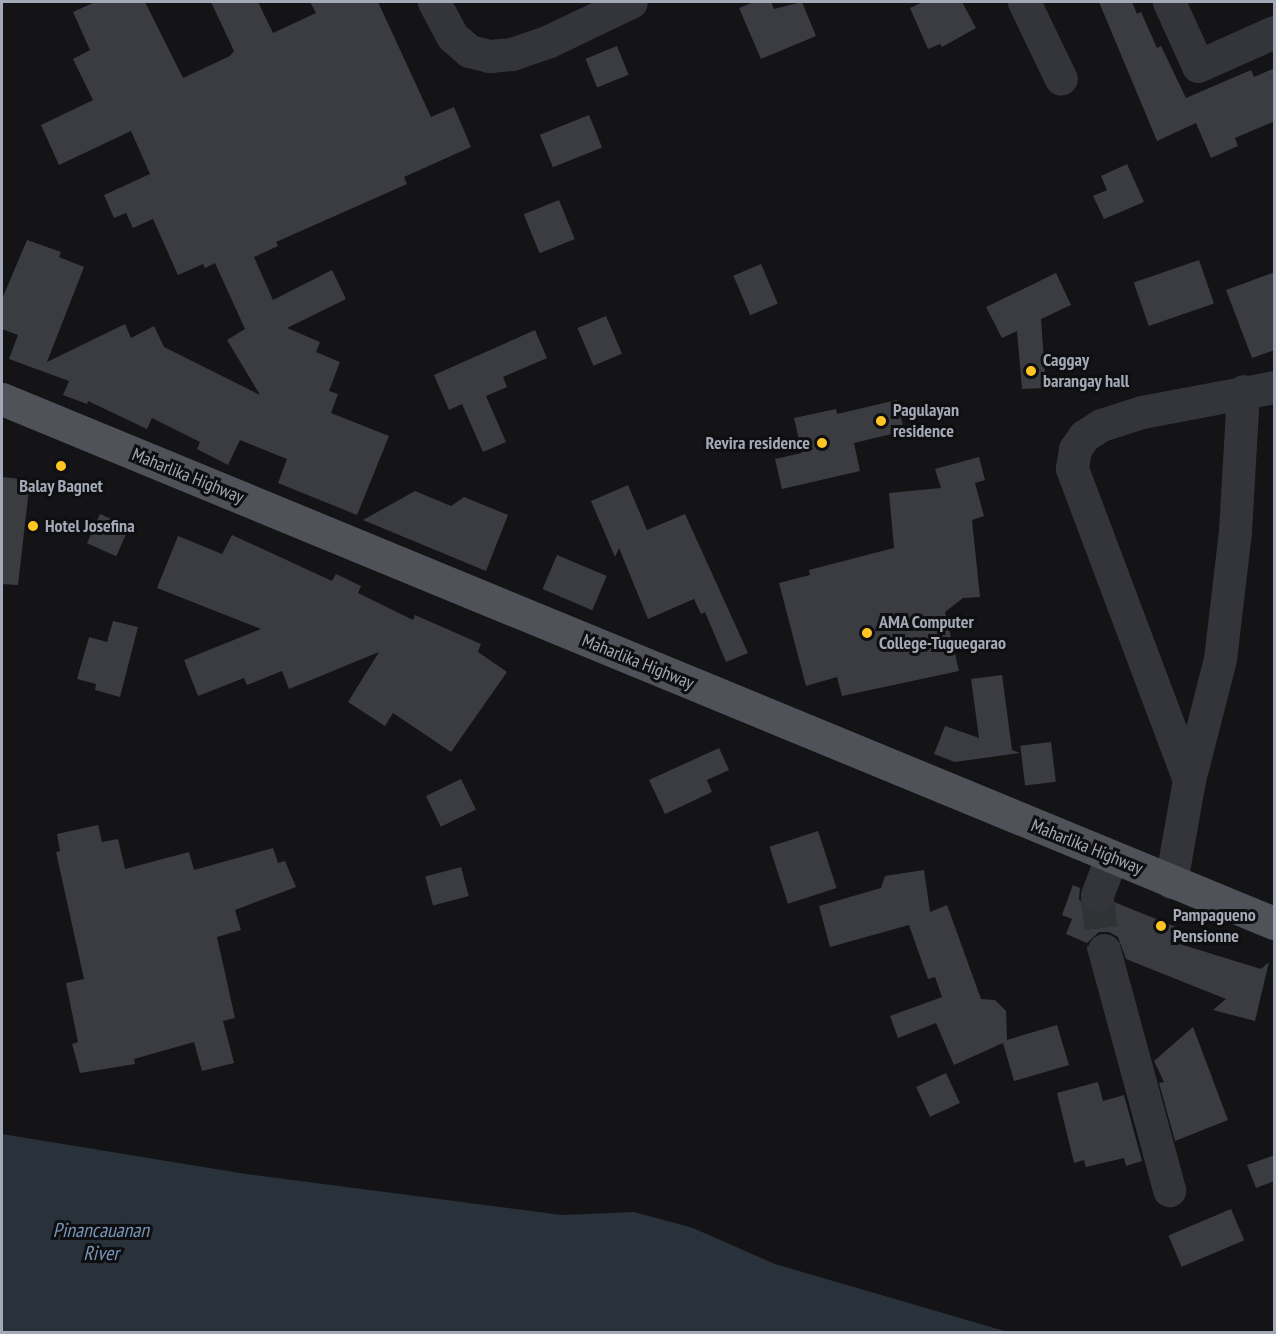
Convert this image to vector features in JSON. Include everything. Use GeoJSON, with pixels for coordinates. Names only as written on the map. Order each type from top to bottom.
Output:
{"type":"FeatureCollection","features":[{"type":"Feature","properties":{"kind":"main road","name":"Maharlika Highway"},"geometry":{"type":"LineString","coordinates":[[2,399],[1111,858],[1275,923]]}},
{"type":"Feature","properties":{"kind":"street"},"geometry":{"type":"LineString","coordinates":[[444,5],[453,37],[469,51],[489,56],[512,54],[547,42],[631,2]]}},
{"type":"Feature","properties":{"kind":"street"},"geometry":{"type":"LineString","coordinates":[[1024,2],[1061,79]]}},
{"type":"Feature","properties":{"kind":"street"},"geometry":{"type":"LineString","coordinates":[[1169,2],[1198,66],[1275,32]]}},
{"type":"Feature","properties":{"kind":"street"},"geometry":{"type":"LineString","coordinates":[[1189,780],[1072,468],[1075,449],[1084,436],[1101,424],[1142,412],[1243,391],[1275,387]]}},
{"type":"Feature","properties":{"kind":"street"},"geometry":{"type":"LineString","coordinates":[[1171,882],[1189,780],[1220,659],[1235,531],[1243,391]]}},
{"type":"Feature","properties":{"kind":"street"},"geometry":{"type":"LineString","coordinates":[[1097,895],[1111,858]]}},
{"type":"Feature","properties":{"kind":"street"},"geometry":{"type":"LineString","coordinates":[[1104,950],[1168,1190]]}},
{"type":"Feature","properties":{"kind":"water","name":"Pinancauanan River"},"geometry":{"type":"Polygon","coordinates":[[[2,1134],[246,1174],[562,1215],[634,1212],[693,1228],[775,1264],[1008,1332],[2,1332],[2,1134]]]}},
{"type":"Feature","properties":{"kind":"building"},"geometry":{"type":"Polygon","coordinates":[[[95,2],[145,2],[183,78],[230,56],[234,51],[211,2],[258,2],[273,33],[316,13],[310,2],[378,2],[431,117],[454,107],[471,147],[404,177],[407,184],[276,242],[278,246],[254,257],[273,300],[332,270],[346,299],[287,328],[320,342],[316,352],[340,362],[329,391],[338,394],[331,413],[389,436],[357,515],[278,483],[287,459],[240,440],[228,465],[197,449],[200,442],[152,418],[147,429],[88,401],[87,404],[63,395],[69,381],[9,359],[18,335],[2,329],[2,299],[27,240],[61,252],[59,257],[84,267],[47,362],[125,324],[131,338],[154,326],[164,347],[260,395],[227,340],[245,329],[215,263],[205,268],[203,264],[178,275],[153,219],[133,228],[126,213],[114,218],[104,195],[150,174],[131,131],[59,165],[41,125],[93,100],[73,59],[90,50],[73,12],[95,2]]]}},
{"type":"Feature","properties":{"kind":"building"},"geometry":{"type":"Polygon","coordinates":[[[754,2],[771,2],[774,9],[802,2],[816,36],[761,59],[739,8],[754,2]]]}},
{"type":"Feature","properties":{"kind":"building"},"geometry":{"type":"Polygon","coordinates":[[[923,2],[962,2],[976,28],[942,47],[940,44],[928,49],[910,8],[923,2]]]}},
{"type":"Feature","properties":{"kind":"building"},"geometry":{"type":"Polygon","coordinates":[[[1099,2],[1132,2],[1137,14],[1141,12],[1157,48],[1161,46],[1186,98],[1251,70],[1254,77],[1275,68],[1275,121],[1235,138],[1238,146],[1211,158],[1196,123],[1157,141],[1099,2]]]}},
{"type":"Feature","properties":{"kind":"building"},"geometry":{"type":"Polygon","coordinates":[[[617,46],[629,75],[597,87],[585,59],[617,46]]]}},
{"type":"Feature","properties":{"kind":"building"},"geometry":{"type":"Polygon","coordinates":[[[589,115],[602,147],[553,167],[540,135],[589,115]]]}},
{"type":"Feature","properties":{"kind":"building"},"geometry":{"type":"Polygon","coordinates":[[[1127,164],[1144,202],[1104,219],[1093,196],[1107,190],[1101,176],[1127,164]]]}},
{"type":"Feature","properties":{"kind":"building"},"geometry":{"type":"Polygon","coordinates":[[[559,200],[575,239],[540,253],[524,214],[559,200]]]}},
{"type":"Feature","properties":{"kind":"building"},"geometry":{"type":"Polygon","coordinates":[[[1199,260],[1214,303],[1149,326],[1134,282],[1199,260]]]}},
{"type":"Feature","properties":{"kind":"building"},"geometry":{"type":"Polygon","coordinates":[[[761,264],[778,304],[750,315],[733,276],[761,264]]]}},
{"type":"Feature","properties":{"kind":"building"},"geometry":{"type":"Polygon","coordinates":[[[1275,272],[1275,350],[1252,358],[1226,290],[1275,272]]]}},
{"type":"Feature","properties":{"kind":"building"},"geometry":{"type":"Polygon","coordinates":[[[1056,273],[1071,305],[1041,319],[1046,388],[1022,389],[1017,331],[1002,338],[986,307],[1056,273]]]}},
{"type":"Feature","properties":{"kind":"building"},"geometry":{"type":"Polygon","coordinates":[[[606,316],[622,354],[593,366],[577,328],[606,316]]]}},
{"type":"Feature","properties":{"kind":"building"},"geometry":{"type":"Polygon","coordinates":[[[535,330],[547,358],[503,377],[507,387],[486,396],[506,442],[483,452],[462,404],[449,410],[434,375],[535,330]]]}},
{"type":"Feature","properties":{"kind":"building"},"geometry":{"type":"Polygon","coordinates":[[[897,400],[904,431],[854,443],[860,471],[782,489],[775,459],[802,453],[794,418],[836,409],[837,414],[897,400]]]}},
{"type":"Feature","properties":{"kind":"building"},"geometry":{"type":"Polygon","coordinates":[[[979,457],[985,480],[975,483],[984,516],[972,520],[980,597],[963,598],[945,612],[959,671],[842,696],[837,677],[806,686],[779,583],[810,575],[809,570],[894,548],[889,493],[941,488],[935,469],[979,457]]]}},
{"type":"Feature","properties":{"kind":"building"},"geometry":{"type":"Polygon","coordinates":[[[2,477],[30,480],[18,585],[2,584],[2,477]]]}},
{"type":"Feature","properties":{"kind":"building"},"geometry":{"type":"Polygon","coordinates":[[[628,485],[647,530],[685,514],[748,653],[726,662],[705,612],[701,614],[694,599],[648,619],[619,548],[615,557],[591,501],[628,485]]]}},
{"type":"Feature","properties":{"kind":"building"},"geometry":{"type":"Polygon","coordinates":[[[415,491],[451,506],[464,497],[508,515],[486,571],[363,520],[415,491]]]}},
{"type":"Feature","properties":{"kind":"building"},"geometry":{"type":"Polygon","coordinates":[[[100,514],[129,527],[116,556],[87,543],[100,514]]]}},
{"type":"Feature","properties":{"kind":"building"},"geometry":{"type":"Polygon","coordinates":[[[232,535],[332,581],[336,574],[361,586],[358,593],[413,620],[415,615],[481,644],[478,652],[507,672],[451,752],[393,713],[385,726],[348,702],[379,652],[289,689],[282,671],[247,685],[244,678],[198,696],[184,660],[261,629],[157,588],[178,536],[222,554],[232,535]]]}},
{"type":"Feature","properties":{"kind":"building"},"geometry":{"type":"Polygon","coordinates":[[[557,555],[607,576],[592,610],[543,589],[557,555]]]}},
{"type":"Feature","properties":{"kind":"building"},"geometry":{"type":"Polygon","coordinates":[[[113,621],[138,627],[120,697],[95,690],[96,684],[77,679],[89,637],[107,642],[113,621]]]}},
{"type":"Feature","properties":{"kind":"building"},"geometry":{"type":"Polygon","coordinates":[[[1002,675],[1012,750],[1020,753],[955,762],[934,754],[945,726],[979,738],[971,679],[1002,675]]]}},
{"type":"Feature","properties":{"kind":"building"},"geometry":{"type":"Polygon","coordinates":[[[1051,742],[1056,782],[1025,785],[1020,746],[1051,742]]]}},
{"type":"Feature","properties":{"kind":"building"},"geometry":{"type":"Polygon","coordinates":[[[719,748],[729,770],[707,780],[712,792],[665,814],[649,780],[719,748]]]}},
{"type":"Feature","properties":{"kind":"building"},"geometry":{"type":"Polygon","coordinates":[[[461,779],[476,810],[441,827],[426,796],[461,779]]]}},
{"type":"Feature","properties":{"kind":"building"},"geometry":{"type":"Polygon","coordinates":[[[98,825],[102,842],[118,839],[125,869],[189,852],[194,870],[273,848],[278,863],[285,861],[296,887],[235,910],[241,930],[217,937],[235,1018],[223,1021],[234,1063],[202,1071],[194,1042],[134,1059],[135,1064],[80,1073],[72,1044],[78,1042],[66,983],[84,979],[56,852],[60,851],[57,834],[98,825]]]}},
{"type":"Feature","properties":{"kind":"building"},"geometry":{"type":"Polygon","coordinates":[[[818,831],[837,888],[788,904],[769,847],[818,831]]]}},
{"type":"Feature","properties":{"kind":"building"},"geometry":{"type":"Polygon","coordinates":[[[461,867],[469,896],[433,906],[425,877],[461,867]]]}},
{"type":"Feature","properties":{"kind":"building"},"geometry":{"type":"Polygon","coordinates":[[[924,870],[930,912],[947,905],[981,999],[995,1000],[1006,1011],[1007,1040],[1057,1025],[1069,1065],[1014,1081],[1003,1043],[954,1065],[936,1023],[898,1038],[890,1016],[942,997],[935,977],[928,979],[909,925],[830,947],[819,906],[881,888],[885,876],[924,870]]]}},
{"type":"Feature","properties":{"kind":"building"},"geometry":{"type":"Polygon","coordinates":[[[1073,885],[1080,888],[1079,899],[1090,912],[1101,913],[1114,902],[1176,927],[1170,941],[1261,969],[1269,962],[1255,1021],[1213,1010],[1226,999],[1126,959],[1118,937],[1109,932],[1099,932],[1087,943],[1066,934],[1072,919],[1062,915],[1073,885]]]}},
{"type":"Feature","properties":{"kind":"building"},"geometry":{"type":"Polygon","coordinates":[[[1193,1027],[1228,1120],[1175,1141],[1159,1083],[1164,1082],[1154,1061],[1193,1027]]]}},
{"type":"Feature","properties":{"kind":"building"},"geometry":{"type":"Polygon","coordinates":[[[946,1073],[960,1103],[930,1117],[916,1087],[946,1073]]]}},
{"type":"Feature","properties":{"kind":"building"},"geometry":{"type":"Polygon","coordinates":[[[1098,1082],[1103,1101],[1124,1095],[1142,1161],[1126,1166],[1124,1158],[1086,1167],[1084,1160],[1074,1163],[1057,1093],[1098,1082]]]}},
{"type":"Feature","properties":{"kind":"building"},"geometry":{"type":"Polygon","coordinates":[[[1275,1155],[1275,1181],[1256,1188],[1247,1165],[1275,1155]]]}},
{"type":"Feature","properties":{"kind":"building"},"geometry":{"type":"Polygon","coordinates":[[[1231,1209],[1244,1240],[1182,1267],[1168,1236],[1231,1209]]]}},
{"type":"Feature","properties":{"kind":"tunnel"},"geometry":{"type":"LineString","coordinates":[[1097,895],[1104,950]]}},
{"type":"Feature","properties":{"kind":"place","name":"Caggay barangay hall"},"geometry":{"type":"Point","coordinates":[1031,371]}},
{"type":"Feature","properties":{"kind":"place","name":"Pagulayan residence"},"geometry":{"type":"Point","coordinates":[881,421]}},
{"type":"Feature","properties":{"kind":"place","name":"Revira residence"},"geometry":{"type":"Point","coordinates":[822,443]}},
{"type":"Feature","properties":{"kind":"place","name":"Balay Bagnet"},"geometry":{"type":"Point","coordinates":[61,466]}},
{"type":"Feature","properties":{"kind":"place","name":"Hotel Josefina"},"geometry":{"type":"Point","coordinates":[33,526]}},
{"type":"Feature","properties":{"kind":"place","name":"AMA Computer College-Tuguegarao"},"geometry":{"type":"Point","coordinates":[867,633]}},
{"type":"Feature","properties":{"kind":"place","name":"Pampagueno Pensionne"},"geometry":{"type":"Point","coordinates":[1161,926]}}]}
